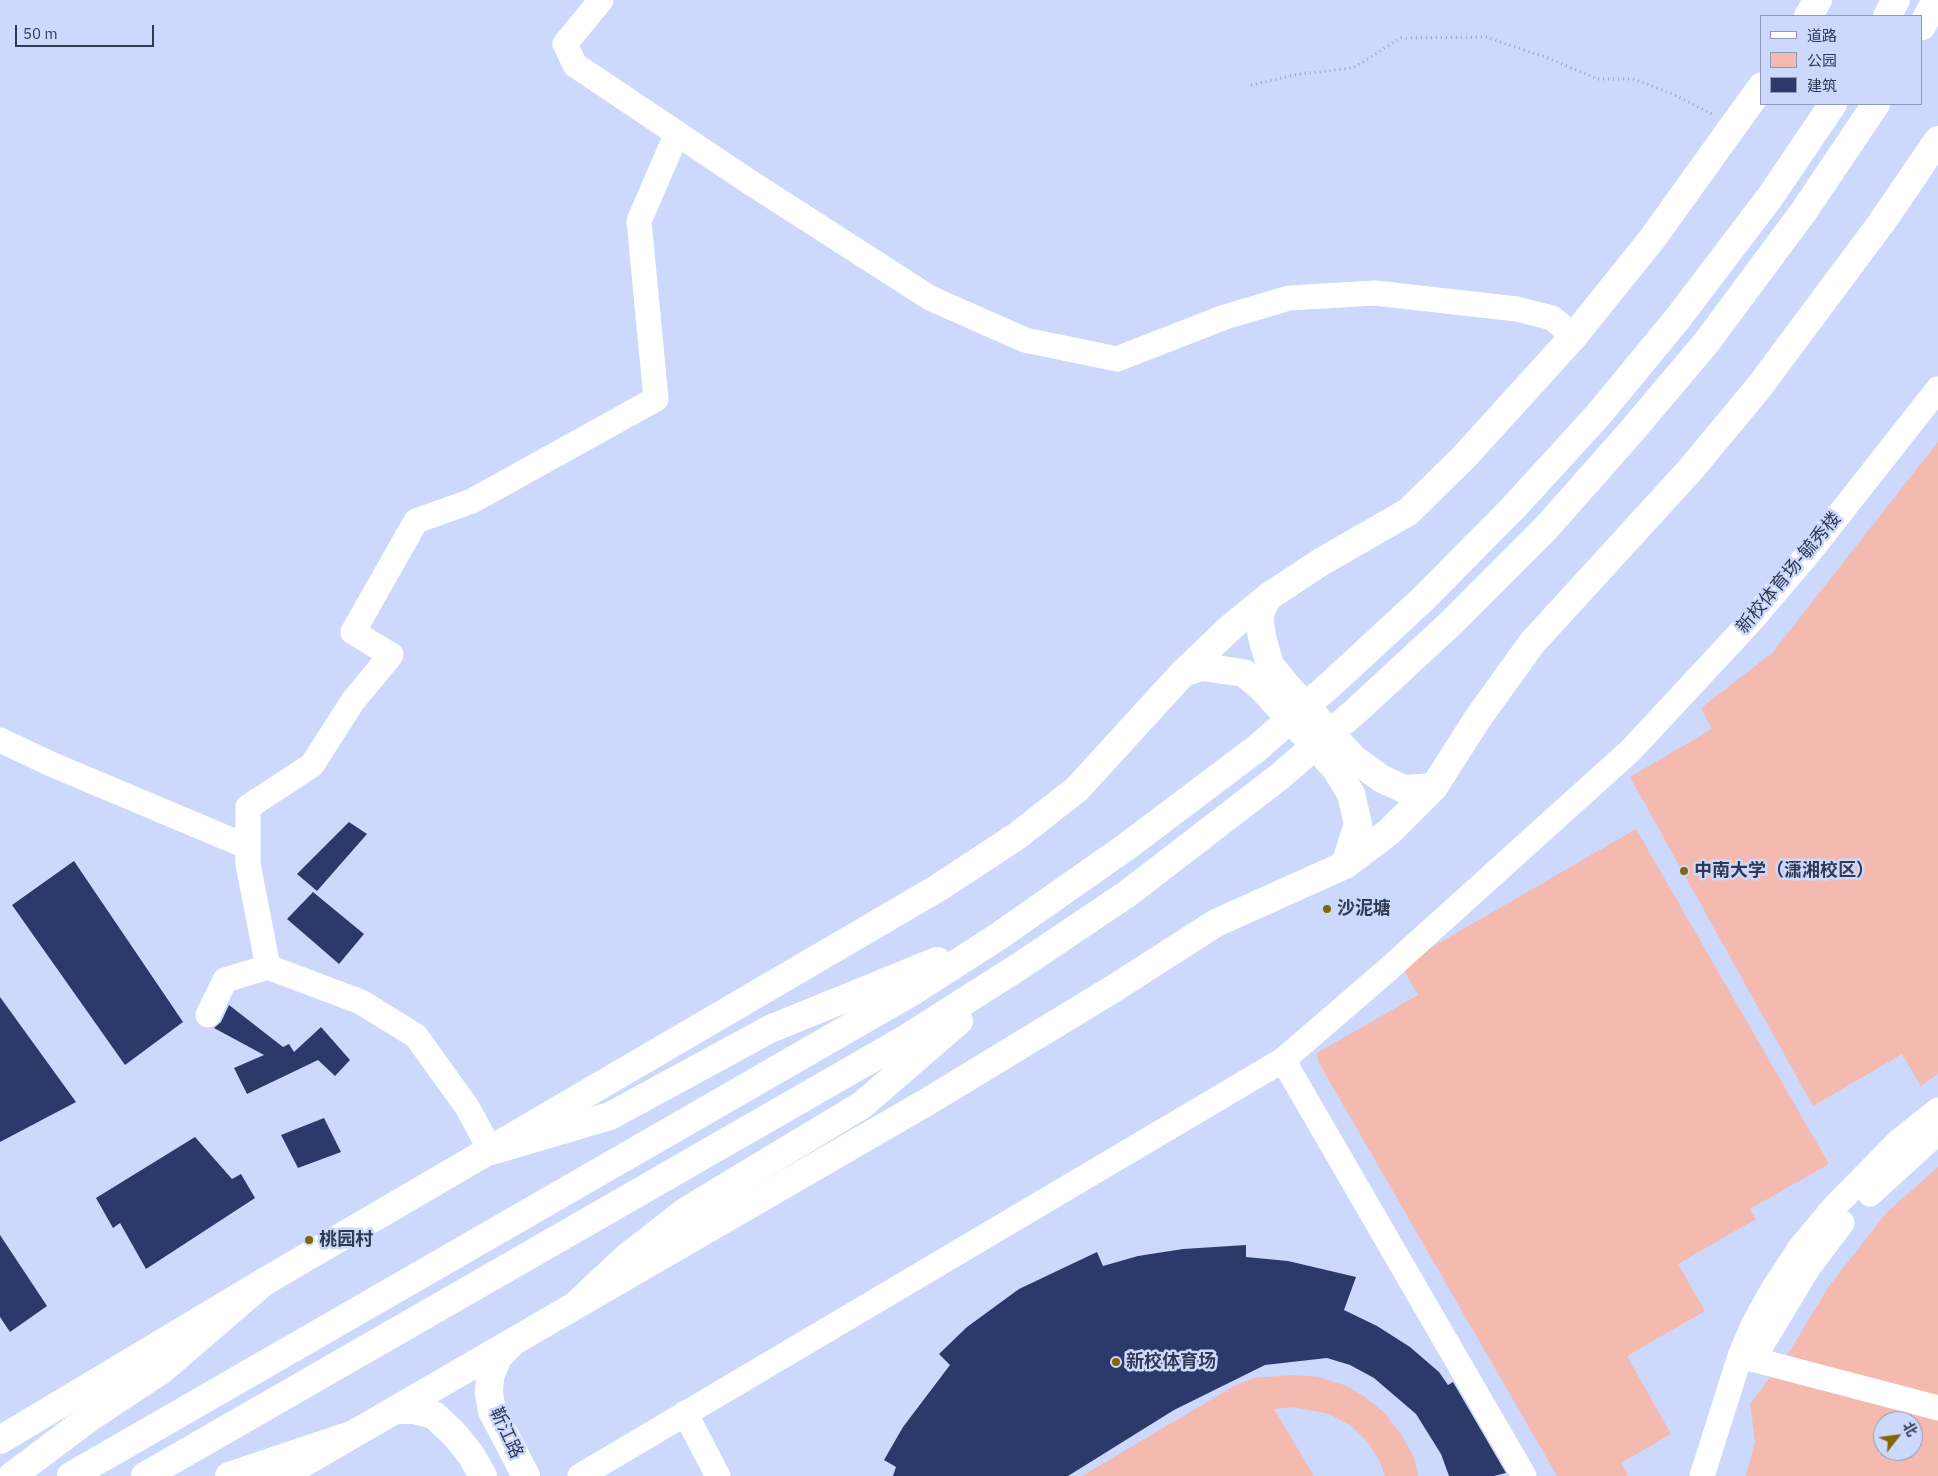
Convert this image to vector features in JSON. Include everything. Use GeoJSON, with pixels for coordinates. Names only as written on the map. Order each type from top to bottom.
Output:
{"type":"FeatureCollection","features":[{"type":"Feature","properties":{"kind":"main road"},"geometry":{"type":"LineString","coordinates":[[1809,15],[1818,0]]}},
{"type":"Feature","properties":{"kind":"main road"},"geometry":{"type":"LineString","coordinates":[[1888,15],[1896,0]]}},
{"type":"Feature","properties":{"kind":"main road"},"geometry":{"type":"LineString","coordinates":[[1923,24],[1936,0]]}},
{"type":"Feature","properties":{"kind":"main road"},"geometry":{"type":"LineString","coordinates":[[0,1440],[264,1282],[938,888],[1017,836],[1077,789],[1183,673],[1230,628],[1268,597],[1321,562],[1408,512],[1465,456],[1574,336],[1652,239],[1760,89]]}},
{"type":"Feature","properties":{"kind":"main road"},"geometry":{"type":"LineString","coordinates":[[71,1476],[914,990],[999,936],[1126,847],[1256,749],[1331,684],[1437,585],[1514,508],[1599,414],[1701,288],[1770,197],[1832,105]]}},
{"type":"Feature","properties":{"kind":"main road"},"geometry":{"type":"LineString","coordinates":[[145,1476],[902,1041],[1020,966],[1127,894],[1279,777],[1357,710],[1451,623],[1546,528],[1706,343],[1804,211],[1875,105]]}},
{"type":"Feature","properties":{"kind":"main road"},"geometry":{"type":"LineString","coordinates":[[282,1476],[932,1099],[1113,989],[1216,923],[1345,865],[1389,832],[1434,787],[1478,718],[1532,642],[1667,497],[1759,387],[1882,222],[1938,140]]}},
{"type":"Feature","properties":{"kind":"main road"},"geometry":{"type":"LineString","coordinates":[[1268,597],[1259,615],[1262,637],[1270,664],[1287,686],[1354,758],[1382,780],[1404,789],[1434,787]]}},
{"type":"Feature","properties":{"kind":"main road"},"geometry":{"type":"LineString","coordinates":[[1183,673],[1202,667],[1244,673],[1262,688],[1336,769],[1351,794],[1358,824],[1345,865]]}},
{"type":"Feature","properties":{"kind":"main road"},"geometry":{"type":"LineString","coordinates":[[491,1151],[610,1116],[770,1029],[999,936]]}},
{"type":"Feature","properties":{"kind":"main road"},"geometry":{"type":"LineString","coordinates":[[578,1303],[627,1257],[686,1210],[862,1105],[1020,966]]}},
{"type":"Feature","properties":{"kind":"main road"},"geometry":{"type":"LineString","coordinates":[[12,1476],[90,1418],[163,1369],[264,1282]]}},
{"type":"Feature","properties":{"kind":"main road","name":"靳江路"},"geometry":{"type":"LineString","coordinates":[[516,1339],[498,1357],[490,1377],[489,1394],[492,1411],[526,1476]]}},
{"type":"Feature","properties":{"kind":"main road"},"geometry":{"type":"LineString","coordinates":[[397,1410],[413,1410],[434,1415],[466,1448],[483,1476]]}},
{"type":"Feature","properties":{"kind":"main road"},"geometry":{"type":"LineString","coordinates":[[229,1476],[351,1435]]}},
{"type":"Feature","properties":{"kind":"street"},"geometry":{"type":"LineString","coordinates":[[601,0],[565,44],[575,65],[930,298],[1026,340],[1117,360],[1225,317],[1289,298],[1375,293],[1516,309],[1552,318],[1574,336]]}},
{"type":"Feature","properties":{"kind":"street"},"geometry":{"type":"LineString","coordinates":[[268,967],[248,864],[248,807],[312,765],[353,701],[391,655],[353,632],[416,521],[472,501],[656,398],[639,221],[677,133]]}},
{"type":"Feature","properties":{"kind":"street","name":"新校体育场-毓秀楼"},"geometry":{"type":"LineString","coordinates":[[580,1476],[1283,1060],[1384,973],[1631,750],[1750,621],[1808,554],[1938,389]]}},
{"type":"Feature","properties":{"kind":"street"},"geometry":{"type":"LineString","coordinates":[[0,740],[51,764],[248,847]]}},
{"type":"Feature","properties":{"kind":"street"},"geometry":{"type":"LineString","coordinates":[[208,1015],[225,980],[268,967],[361,1002],[416,1036],[467,1107],[491,1151]]}},
{"type":"Feature","properties":{"kind":"street"},"geometry":{"type":"LineString","coordinates":[[1283,1060],[1524,1476]]}},
{"type":"Feature","properties":{"kind":"street"},"geometry":{"type":"LineString","coordinates":[[1717,1476],[1742,1392],[1753,1325],[1773,1289],[1800,1248],[1877,1162],[1938,1110]]}},
{"type":"Feature","properties":{"kind":"street"},"geometry":{"type":"LineString","coordinates":[[1702,1476],[1748,1358],[1777,1318],[1808,1268],[1841,1224],[1887,1176],[1938,1132]]}},
{"type":"Feature","properties":{"kind":"street"},"geometry":{"type":"LineString","coordinates":[[1748,1358],[1938,1408]]}},
{"type":"Feature","properties":{"kind":"street"},"geometry":{"type":"LineString","coordinates":[[685,1413],[718,1476]]}},
{"type":"Feature","properties":{"kind":"path"},"geometry":{"type":"LineString","coordinates":[[1251,85],[1299,74],[1353,68],[1401,38],[1486,37],[1548,58],[1598,79],[1633,79],[1673,94],[1735,126]]}},
{"type":"Feature","properties":{"kind":"green space"},"geometry":{"type":"Polygon","coordinates":[[[1938,442],[1938,1074],[1921,1086],[1902,1054],[1813,1106],[1630,777],[1712,729],[1701,708],[1772,653],[1938,442]]]}},
{"type":"Feature","properties":{"kind":"green space"},"geometry":{"type":"Polygon","coordinates":[[[1636,829],[1829,1164],[1750,1209],[1756,1219],[1678,1264],[1705,1311],[1627,1356],[1671,1434],[1621,1463],[1628,1476],[1557,1476],[1319,1063],[1317,1053],[1418,995],[1401,965],[1636,829]]]}},
{"type":"Feature","properties":{"kind":"green space"},"geometry":{"type":"Polygon","coordinates":[[[1938,1167],[1938,1476],[1746,1476],[1755,1442],[1750,1404],[1791,1349],[1829,1286],[1887,1212],[1938,1167]]]}},
{"type":"Feature","properties":{"kind":"green space"},"geometry":{"type":"Polygon","coordinates":[[[1293,1375],[1318,1377],[1344,1385],[1364,1396],[1386,1414],[1402,1436],[1414,1457],[1418,1476],[1385,1476],[1379,1460],[1367,1441],[1350,1425],[1329,1414],[1292,1407],[1274,1409],[1314,1476],[1082,1476],[1234,1386],[1254,1378],[1293,1375]]]}},
{"type":"Feature","properties":{"kind":"building"},"geometry":{"type":"Polygon","coordinates":[[[349,822],[367,834],[317,891],[297,874],[349,822]]]}},
{"type":"Feature","properties":{"kind":"building"},"geometry":{"type":"Polygon","coordinates":[[[74,861],[183,1022],[125,1065],[12,905],[74,861]]]}},
{"type":"Feature","properties":{"kind":"building"},"geometry":{"type":"Polygon","coordinates":[[[313,892],[364,934],[339,964],[287,919],[313,892]]]}},
{"type":"Feature","properties":{"kind":"building"},"geometry":{"type":"Polygon","coordinates":[[[0,997],[76,1102],[0,1142],[0,997]]]}},
{"type":"Feature","properties":{"kind":"building"},"geometry":{"type":"Polygon","coordinates":[[[229,1005],[283,1047],[289,1044],[294,1052],[321,1027],[350,1060],[335,1076],[318,1060],[247,1094],[234,1068],[264,1055],[214,1028],[221,1022],[229,1005]]]}},
{"type":"Feature","properties":{"kind":"building"},"geometry":{"type":"Polygon","coordinates":[[[324,1118],[341,1152],[298,1168],[281,1135],[324,1118]]]}},
{"type":"Feature","properties":{"kind":"building"},"geometry":{"type":"Polygon","coordinates":[[[195,1137],[232,1179],[241,1174],[255,1198],[146,1269],[120,1223],[113,1228],[96,1198],[195,1137]]]}},
{"type":"Feature","properties":{"kind":"building"},"geometry":{"type":"Polygon","coordinates":[[[0,1235],[47,1306],[10,1332],[0,1317],[0,1235]]]}},
{"type":"Feature","properties":{"kind":"building","name":"新校体育场"},"geometry":{"type":"Polygon","coordinates":[[[1246,1245],[1246,1257],[1288,1261],[1356,1277],[1344,1310],[1377,1326],[1410,1347],[1439,1372],[1448,1385],[1453,1382],[1506,1473],[1494,1476],[1449,1476],[1441,1454],[1416,1414],[1374,1378],[1350,1365],[1327,1358],[1265,1365],[1174,1410],[1068,1476],[893,1476],[896,1467],[884,1460],[903,1427],[950,1365],[939,1354],[967,1327],[1019,1289],[1097,1252],[1103,1266],[1138,1256],[1183,1249],[1246,1245]]]}},
{"type":"Feature","properties":{"kind":"place","name":"中南大学（潇湘校区）"},"geometry":{"type":"Point","coordinates":[1684,871]}},
{"type":"Feature","properties":{"kind":"place","name":"沙泥塘"},"geometry":{"type":"Point","coordinates":[1327,909]}},
{"type":"Feature","properties":{"kind":"place","name":"桃园村"},"geometry":{"type":"Point","coordinates":[309,1240]}},
{"type":"Feature","properties":{"kind":"place","name":"新校体育场"},"geometry":{"type":"Point","coordinates":[1116,1362]}}]}
